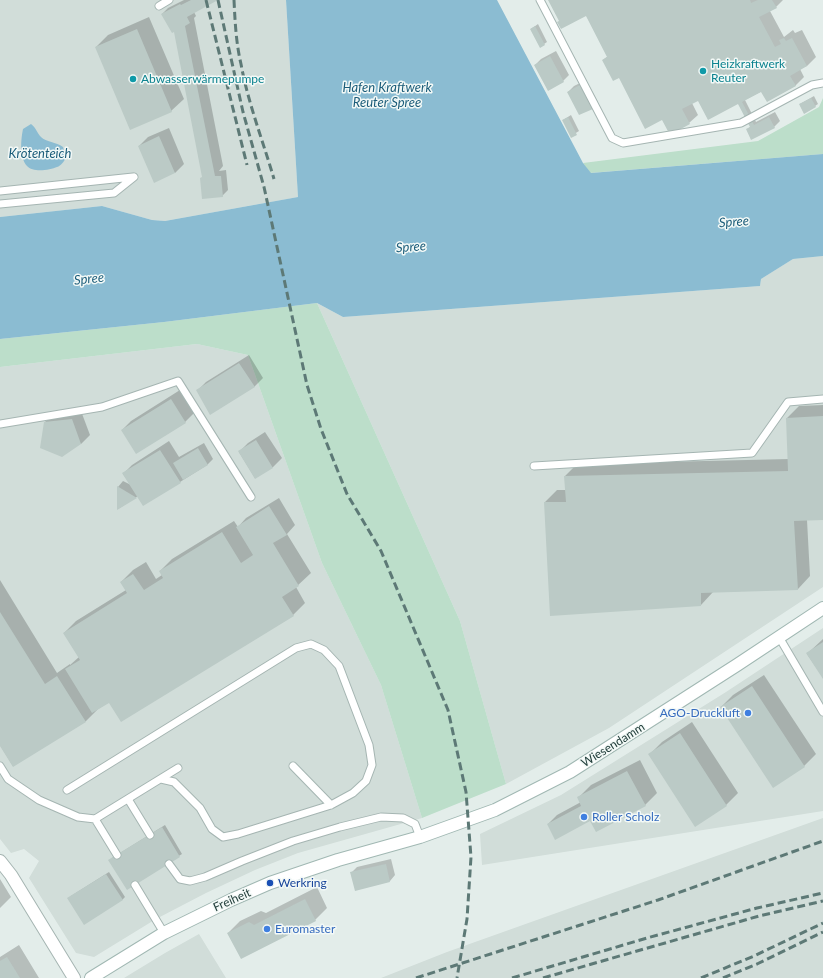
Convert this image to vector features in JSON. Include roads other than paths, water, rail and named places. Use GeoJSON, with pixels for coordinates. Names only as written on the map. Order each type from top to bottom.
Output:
{"type":"FeatureCollection","features":[{"type":"Feature","properties":{"kind":"street","name":"Wiesendamm"},"geometry":{"type":"LineString","coordinates":[[425,835],[495,810],[570,772],[823,608]]}},
{"type":"Feature","properties":{"kind":"street","name":"Freiheit"},"geometry":{"type":"LineString","coordinates":[[91,978],[164,933],[231,900],[270,883],[338,860],[425,835]]}},
{"type":"Feature","properties":{"kind":"street"},"geometry":{"type":"LineString","coordinates":[[0,861],[11,876],[74,978]]}},
{"type":"Feature","properties":{"kind":"lane"},"geometry":{"type":"LineString","coordinates":[[159,6],[169,0]]}},
{"type":"Feature","properties":{"kind":"lane"},"geometry":{"type":"LineString","coordinates":[[540,0],[612,138],[623,143],[741,123],[812,85],[823,83]]}},
{"type":"Feature","properties":{"kind":"lane"},"geometry":{"type":"LineString","coordinates":[[0,191],[134,177],[114,193],[0,204]]}},
{"type":"Feature","properties":{"kind":"lane"},"geometry":{"type":"LineString","coordinates":[[0,424],[102,407],[178,381],[251,497]]}},
{"type":"Feature","properties":{"kind":"lane"},"geometry":{"type":"LineString","coordinates":[[534,466],[752,453],[788,402],[823,399]]}},
{"type":"Feature","properties":{"kind":"lane"},"geometry":{"type":"LineString","coordinates":[[779,637],[823,712]]}},
{"type":"Feature","properties":{"kind":"lane"},"geometry":{"type":"LineString","coordinates":[[66,790],[296,648],[311,644],[324,650],[339,666],[369,745],[372,765],[366,781],[353,793],[331,805],[224,837],[212,828],[200,808],[174,782],[161,779]]}},
{"type":"Feature","properties":{"kind":"lane"},"geometry":{"type":"LineString","coordinates":[[0,766],[8,779],[39,800],[78,817],[95,819],[178,768]]}},
{"type":"Feature","properties":{"kind":"lane"},"geometry":{"type":"LineString","coordinates":[[293,766],[331,805]]}},
{"type":"Feature","properties":{"kind":"lane"},"geometry":{"type":"LineString","coordinates":[[128,799],[150,835]]}},
{"type":"Feature","properties":{"kind":"lane"},"geometry":{"type":"LineString","coordinates":[[169,864],[180,879],[190,882],[293,841],[381,817],[403,818],[415,824],[425,835]]}},
{"type":"Feature","properties":{"kind":"lane"},"geometry":{"type":"LineString","coordinates":[[95,819],[116,855]]}},
{"type":"Feature","properties":{"kind":"lane"},"geometry":{"type":"LineString","coordinates":[[135,885],[164,933]]}},
{"type":"Feature","properties":{"kind":"water"},"geometry":{"type":"Polygon","coordinates":[[[286,0],[497,0],[583,163],[591,173],[823,154],[823,256],[793,259],[761,279],[760,286],[343,317],[317,303],[164,322],[0,339],[0,217],[102,206],[152,220],[165,221],[298,197],[286,0]]]}},
{"type":"Feature","properties":{"kind":"water","name":"Krötenteich"},"geometry":{"type":"Polygon","coordinates":[[[31,124],[43,139],[63,147],[66,158],[60,166],[50,169],[33,170],[24,162],[21,148],[23,129],[31,124]]]}},
{"type":"Feature","properties":{"kind":"railway"},"geometry":{"type":"LineString","coordinates":[[206,0],[247,165]]}},
{"type":"Feature","properties":{"kind":"railway"},"geometry":{"type":"LineString","coordinates":[[218,0],[243,112],[264,187],[307,385],[321,429],[347,494],[381,551],[448,710],[466,792],[471,857],[467,919],[457,978]]}},
{"type":"Feature","properties":{"kind":"railway"},"geometry":{"type":"LineString","coordinates":[[234,0],[239,56],[244,79],[274,179]]}},
{"type":"Feature","properties":{"kind":"railway"},"geometry":{"type":"LineString","coordinates":[[416,978],[658,900],[823,841]]}},
{"type":"Feature","properties":{"kind":"railway"},"geometry":{"type":"LineString","coordinates":[[512,978],[647,938],[757,908],[823,893]]}},
{"type":"Feature","properties":{"kind":"railway"},"geometry":{"type":"LineString","coordinates":[[543,978],[759,916],[823,901]]}},
{"type":"Feature","properties":{"kind":"railway"},"geometry":{"type":"LineString","coordinates":[[701,978],[754,956],[823,923]]}},
{"type":"Feature","properties":{"kind":"railway"},"geometry":{"type":"LineString","coordinates":[[723,978],[757,964],[823,932]]}},
{"type":"Feature","properties":{"kind":"place","name":"Heizkraftwerk Reuter"},"geometry":{"type":"Point","coordinates":[703,71]}},
{"type":"Feature","properties":{"kind":"place","name":"Abwasserwärmepumpe"},"geometry":{"type":"Point","coordinates":[133,79]}},
{"type":"Feature","properties":{"kind":"place","name":"AGO-Druckluft"},"geometry":{"type":"Point","coordinates":[748,713]}},
{"type":"Feature","properties":{"kind":"place","name":"Roller Scholz"},"geometry":{"type":"Point","coordinates":[584,817]}},
{"type":"Feature","properties":{"kind":"place","name":"Werkring"},"geometry":{"type":"Point","coordinates":[270,883]}},
{"type":"Feature","properties":{"kind":"place","name":"Euromaster"},"geometry":{"type":"Point","coordinates":[267,929]}},
{"type":"Feature","properties":{"kind":"water label","name":"Hafen Kraftwerk Reuter Spree"},"geometry":{"type":"Point","coordinates":[387,96]}},
{"type":"Feature","properties":{"kind":"water label","name":"Spree"},"geometry":{"type":"Point","coordinates":[734,222]}},
{"type":"Feature","properties":{"kind":"water label","name":"Spree"},"geometry":{"type":"Point","coordinates":[411,247]}},
{"type":"Feature","properties":{"kind":"water label","name":"Spree"},"geometry":{"type":"Point","coordinates":[89,279]}}]}
